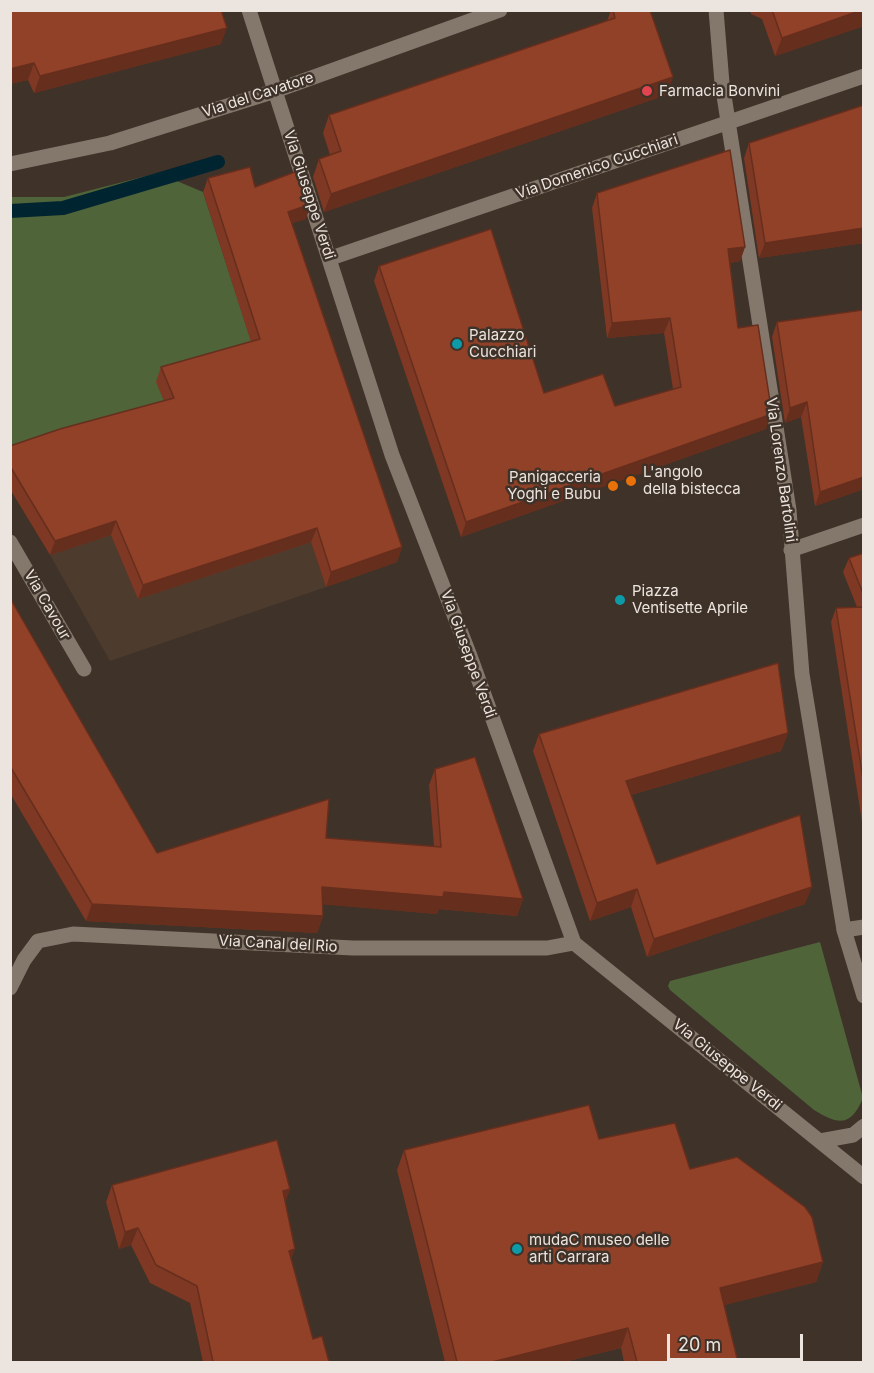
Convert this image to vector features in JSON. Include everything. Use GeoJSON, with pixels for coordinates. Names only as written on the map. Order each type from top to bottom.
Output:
{"type":"FeatureCollection","features":[{"type":"Feature","properties":{"kind":"street","name":"Via Giuseppe Verdi"},"geometry":{"type":"LineString","coordinates":[[249,10],[331,258],[338,291],[392,455],[470,656],[574,943],[864,1177]]}},
{"type":"Feature","properties":{"kind":"street","name":"Via del Cavatore"},"geometry":{"type":"LineString","coordinates":[[10,164],[110,143],[275,92],[500,10]]}},
{"type":"Feature","properties":{"kind":"street","name":"Via Lorenzo Bartolini"},"geometry":{"type":"LineString","coordinates":[[716,10],[722,83],[789,510],[802,674],[844,930],[864,996]]}},
{"type":"Feature","properties":{"kind":"street","name":"Via Domenico Cucchiari"},"geometry":{"type":"LineString","coordinates":[[331,258],[864,76]]}},
{"type":"Feature","properties":{"kind":"street"},"geometry":{"type":"LineString","coordinates":[[791,550],[864,525]]}},
{"type":"Feature","properties":{"kind":"street","name":"Via Cavour"},"geometry":{"type":"LineString","coordinates":[[10,542],[84,669]]}},
{"type":"Feature","properties":{"kind":"street"},"geometry":{"type":"LineString","coordinates":[[844,930],[864,927]]}},
{"type":"Feature","properties":{"kind":"street","name":"Via Canal del Rio"},"geometry":{"type":"LineString","coordinates":[[10,988],[24,960],[38,941],[73,934],[375,949],[547,948],[574,943]]}},
{"type":"Feature","properties":{"kind":"street"},"geometry":{"type":"LineString","coordinates":[[820,1142],[853,1135],[864,1126]]}},
{"type":"Feature","properties":{"kind":"shaded area"},"geometry":{"type":"Polygon","coordinates":[[[358,449],[299,506],[326,587],[110,661],[50,555],[358,449]]]}},
{"type":"Feature","properties":{"kind":"green space"},"geometry":{"type":"Polygon","coordinates":[[[158,173],[203,192],[255,353],[157,382],[168,411],[11,459],[10,197],[64,197],[158,173]]]}},
{"type":"Feature","properties":{"kind":"green space"},"geometry":{"type":"Polygon","coordinates":[[[820,942],[863,1098],[854,1114],[843,1120],[830,1119],[814,1110],[668,986],[670,981],[820,942]]]}},
{"type":"Feature","properties":{"kind":"building"},"geometry":{"type":"Polygon","coordinates":[[[10,10],[221,10],[227,28],[40,76],[34,63],[10,69],[10,10]]]}},
{"type":"Feature","properties":{"kind":"building"},"geometry":{"type":"Polygon","coordinates":[[[613,10],[650,10],[673,77],[331,194],[319,159],[341,151],[329,115],[615,18],[613,10]]]}},
{"type":"Feature","properties":{"kind":"building"},"geometry":{"type":"Polygon","coordinates":[[[772,10],[862,10],[782,38],[772,10]]]}},
{"type":"Feature","properties":{"kind":"building"},"geometry":{"type":"Polygon","coordinates":[[[864,105],[864,228],[765,243],[749,143],[864,105]]]}},
{"type":"Feature","properties":{"kind":"building"},"geometry":{"type":"Polygon","coordinates":[[[730,150],[745,247],[728,249],[738,328],[758,325],[772,414],[466,522],[379,266],[491,229],[544,393],[603,374],[615,406],[681,387],[670,318],[612,323],[597,193],[730,150]]]}},
{"type":"Feature","properties":{"kind":"building"},"geometry":{"type":"Polygon","coordinates":[[[250,167],[255,187],[300,170],[311,204],[288,212],[402,547],[331,572],[317,528],[143,585],[116,521],[55,541],[10,466],[10,446],[60,429],[174,398],[161,367],[260,339],[208,178],[250,167]]]}},
{"type":"Feature","properties":{"kind":"building"},"geometry":{"type":"Polygon","coordinates":[[[863,310],[864,477],[820,492],[807,402],[790,408],[777,322],[863,310]]]}},
{"type":"Feature","properties":{"kind":"building"},"geometry":{"type":"Polygon","coordinates":[[[864,553],[864,596],[849,558],[864,553]]]}},
{"type":"Feature","properties":{"kind":"building"},"geometry":{"type":"Polygon","coordinates":[[[10,598],[157,853],[329,799],[326,838],[441,847],[435,769],[475,757],[523,899],[444,892],[443,897],[322,887],[323,916],[92,904],[10,766],[10,598]]]}},
{"type":"Feature","properties":{"kind":"building"},"geometry":{"type":"Polygon","coordinates":[[[864,607],[864,785],[836,608],[864,607]]]}},
{"type":"Feature","properties":{"kind":"building"},"geometry":{"type":"Polygon","coordinates":[[[778,663],[788,733],[626,781],[657,864],[800,815],[812,887],[654,939],[637,889],[597,903],[539,734],[778,663]]]}},
{"type":"Feature","properties":{"kind":"building"},"geometry":{"type":"Polygon","coordinates":[[[589,1105],[599,1139],[675,1123],[690,1169],[737,1157],[805,1207],[812,1217],[823,1262],[720,1288],[738,1362],[637,1362],[628,1328],[492,1362],[457,1362],[404,1150],[589,1105]]]}},
{"type":"Feature","properties":{"kind":"building"},"geometry":{"type":"Polygon","coordinates":[[[277,1140],[290,1189],[283,1191],[295,1249],[289,1251],[313,1339],[322,1336],[329,1362],[213,1362],[197,1286],[156,1265],[138,1228],[125,1232],[112,1185],[277,1140]]]}},
{"type":"Feature","properties":{"kind":"waterway"},"geometry":{"type":"LineString","coordinates":[[10,211],[63,208],[218,162]]}},
{"type":"Feature","properties":{"kind":"place","name":"Farmacia Bonvini"},"geometry":{"type":"Point","coordinates":[647,91]}},
{"type":"Feature","properties":{"kind":"place","name":"Palazzo Cucchiari"},"geometry":{"type":"Point","coordinates":[457,344]}},
{"type":"Feature","properties":{"kind":"place","name":"L'angolo della bistecca"},"geometry":{"type":"Point","coordinates":[631,481]}},
{"type":"Feature","properties":{"kind":"place","name":"Panigacceria Yoghi e Bubu"},"geometry":{"type":"Point","coordinates":[613,486]}},
{"type":"Feature","properties":{"kind":"place","name":"Piazza Ventisette Aprile"},"geometry":{"type":"Point","coordinates":[620,600]}},
{"type":"Feature","properties":{"kind":"place","name":"mudaC museo delle arti Carrara"},"geometry":{"type":"Point","coordinates":[517,1249]}}]}
